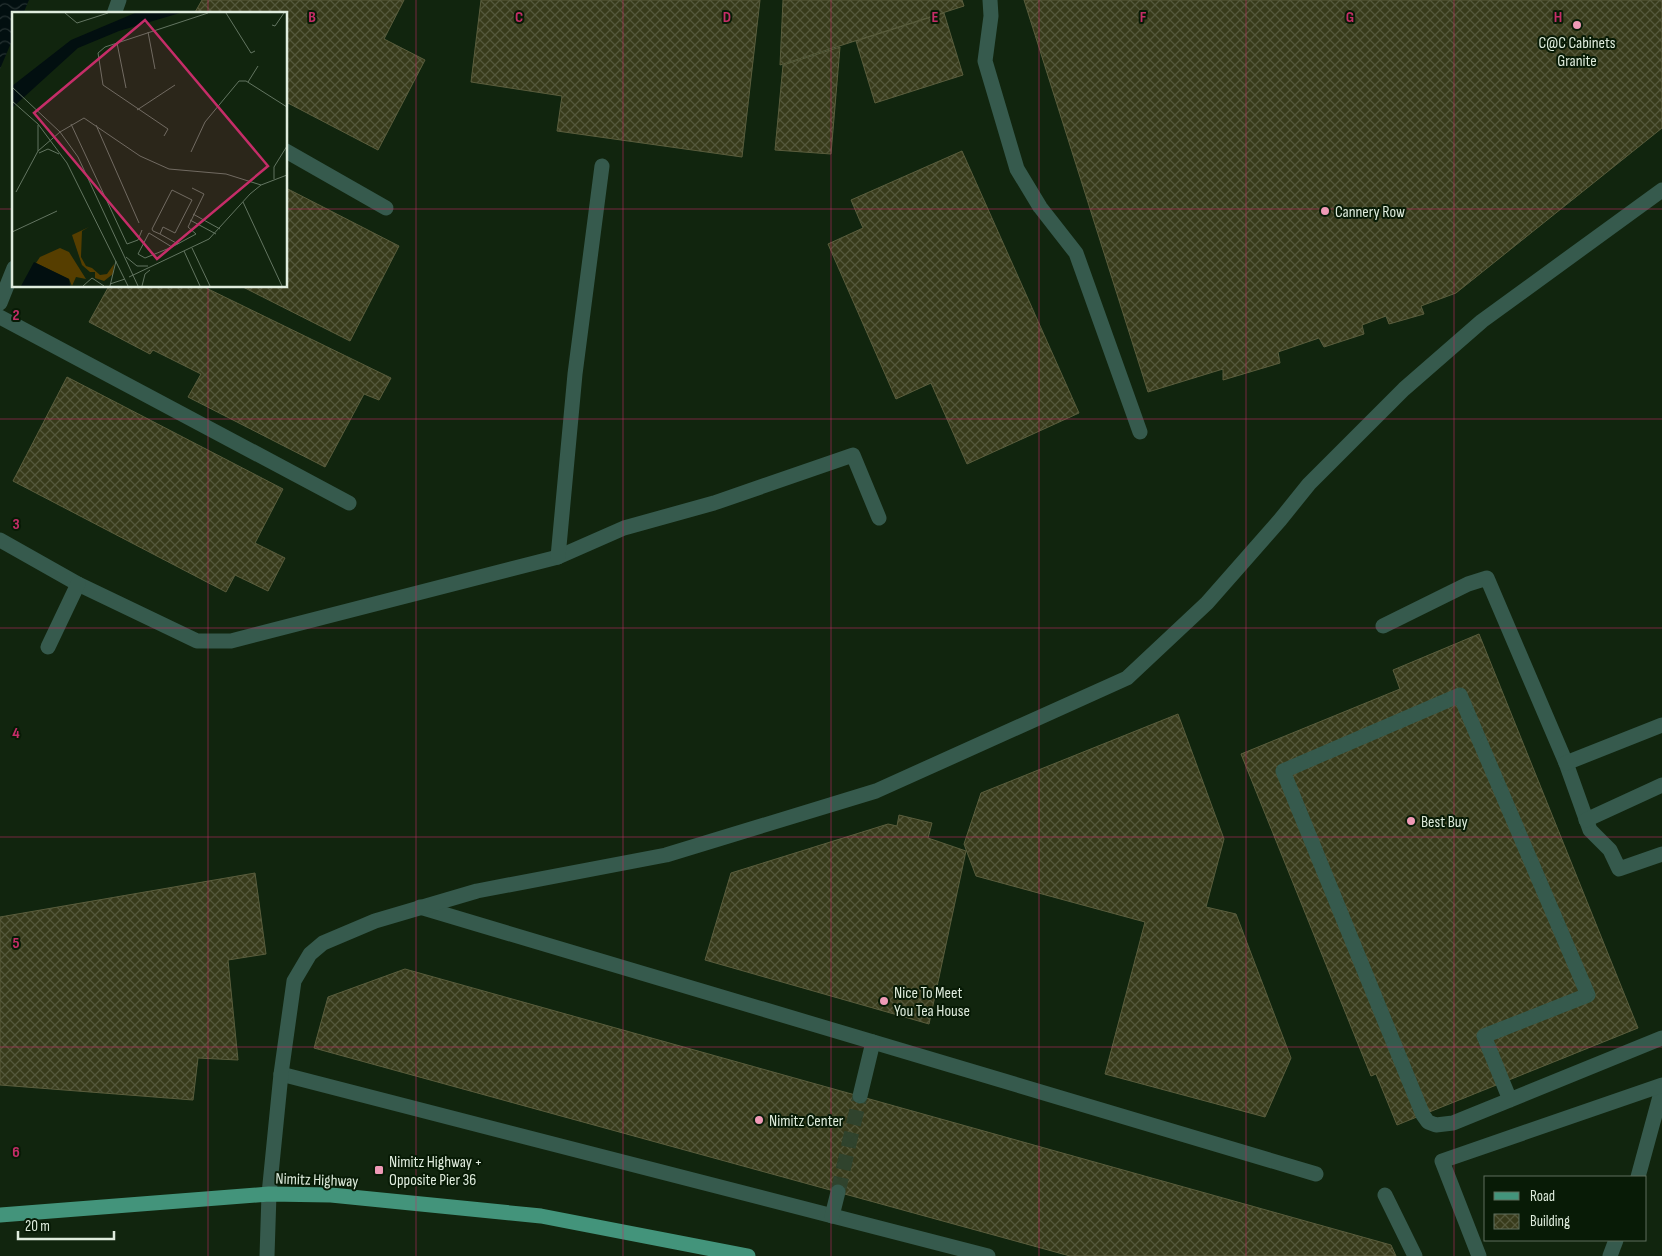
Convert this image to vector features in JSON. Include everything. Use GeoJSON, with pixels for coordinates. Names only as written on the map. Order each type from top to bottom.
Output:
{"type":"FeatureCollection","features":[{"type":"Feature","properties":{"kind":"main road","name":"Nimitz Highway"},"geometry":{"type":"LineString","coordinates":[[0,1215],[269,1194],[331,1195],[541,1216],[748,1256]]}},
{"type":"Feature","properties":{"kind":"street"},"geometry":{"type":"LineString","coordinates":[[115,12],[119,0]]}},
{"type":"Feature","properties":{"kind":"street"},"geometry":{"type":"LineString","coordinates":[[990,0],[991,16],[985,61],[1017,169],[1040,208],[1076,253],[1140,432]]}},
{"type":"Feature","properties":{"kind":"street"},"geometry":{"type":"LineString","coordinates":[[288,152],[386,208]]}},
{"type":"Feature","properties":{"kind":"street"},"geometry":{"type":"LineString","coordinates":[[558,557],[575,374],[602,166]]}},
{"type":"Feature","properties":{"kind":"street"},"geometry":{"type":"LineString","coordinates":[[267,1256],[269,1194],[281,1074],[294,981],[310,954],[323,943],[355,929],[420,906],[477,891],[666,855],[876,791],[1127,678],[1207,603],[1309,484],[1404,388],[1482,321],[1662,190]]}},
{"type":"Feature","properties":{"kind":"street"},"geometry":{"type":"LineString","coordinates":[[0,303],[12,273]]}},
{"type":"Feature","properties":{"kind":"street"},"geometry":{"type":"LineString","coordinates":[[0,317],[349,503]]}},
{"type":"Feature","properties":{"kind":"street"},"geometry":{"type":"LineString","coordinates":[[0,540],[78,584],[197,641],[231,641],[558,557],[624,528],[714,503],[853,455],[879,518]]}},
{"type":"Feature","properties":{"kind":"street"},"geometry":{"type":"LineString","coordinates":[[1383,626],[1468,584],[1487,578],[1566,763],[1586,820],[1595,838],[1610,850],[1619,869],[1662,854]]}},
{"type":"Feature","properties":{"kind":"street"},"geometry":{"type":"LineString","coordinates":[[48,647],[78,584]]}},
{"type":"Feature","properties":{"kind":"street"},"geometry":{"type":"LineString","coordinates":[[1510,1100],[1484,1036],[1588,994],[1460,695],[1282,771],[1426,1119],[1432,1124],[1444,1125],[1510,1100],[1662,1038]]}},
{"type":"Feature","properties":{"kind":"street"},"geometry":{"type":"LineString","coordinates":[[1566,763],[1662,725]]}},
{"type":"Feature","properties":{"kind":"street"},"geometry":{"type":"LineString","coordinates":[[1586,820],[1662,785]]}},
{"type":"Feature","properties":{"kind":"street"},"geometry":{"type":"LineString","coordinates":[[420,906],[1316,1174]]}},
{"type":"Feature","properties":{"kind":"street"},"geometry":{"type":"LineString","coordinates":[[860,1096],[873,1042]]}},
{"type":"Feature","properties":{"kind":"street"},"geometry":{"type":"LineString","coordinates":[[281,1074],[988,1256]]}},
{"type":"Feature","properties":{"kind":"street"},"geometry":{"type":"LineString","coordinates":[[1479,1256],[1442,1161],[1662,1085]]}},
{"type":"Feature","properties":{"kind":"street"},"geometry":{"type":"LineString","coordinates":[[1638,1176],[1662,1089]]}},
{"type":"Feature","properties":{"kind":"street"},"geometry":{"type":"LineString","coordinates":[[832,1216],[838,1192]]}},
{"type":"Feature","properties":{"kind":"street"},"geometry":{"type":"LineString","coordinates":[[1385,1195],[1415,1256]]}},
{"type":"Feature","properties":{"kind":"street"},"geometry":{"type":"LineString","coordinates":[[1610,1256],[1616,1241]]}},
{"type":"Feature","properties":{"kind":"water"},"geometry":{"type":"Polygon","coordinates":[[[0,0],[29,0],[24,12],[12,12],[12,41],[0,69],[0,0]]]}},
{"type":"Feature","properties":{"kind":"building"},"geometry":{"type":"Polygon","coordinates":[[[202,0],[404,0],[384,39],[425,60],[378,150],[288,103],[288,12],[195,12],[202,0]]]}},
{"type":"Feature","properties":{"kind":"building"},"geometry":{"type":"Polygon","coordinates":[[[481,0],[760,0],[742,157],[557,131],[562,96],[471,82],[481,0]]]}},
{"type":"Feature","properties":{"kind":"building"},"geometry":{"type":"Polygon","coordinates":[[[783,0],[962,0],[964,6],[780,65],[783,0]]]}},
{"type":"Feature","properties":{"kind":"building","name":"Cannery Row"},"geometry":{"type":"Polygon","coordinates":[[[1024,0],[1662,0],[1662,128],[1456,293],[1421,306],[1424,314],[1389,324],[1386,316],[1362,325],[1364,334],[1324,347],[1319,338],[1278,352],[1280,363],[1223,380],[1223,369],[1148,392],[1024,0]]]}},
{"type":"Feature","properties":{"kind":"building"},"geometry":{"type":"Polygon","coordinates":[[[944,13],[963,75],[875,103],[856,41],[944,13]]]}},
{"type":"Feature","properties":{"kind":"building"},"geometry":{"type":"Polygon","coordinates":[[[840,47],[831,154],[775,150],[783,65],[840,47]]]}},
{"type":"Feature","properties":{"kind":"building"},"geometry":{"type":"Polygon","coordinates":[[[962,151],[1079,413],[967,464],[931,383],[896,399],[828,244],[863,228],[851,200],[962,151]]]}},
{"type":"Feature","properties":{"kind":"building"},"geometry":{"type":"Polygon","coordinates":[[[288,189],[399,246],[350,341],[245,288],[288,288],[288,189]]]}},
{"type":"Feature","properties":{"kind":"building"},"geometry":{"type":"Polygon","coordinates":[[[108,288],[206,288],[391,378],[379,400],[364,394],[325,467],[188,397],[201,374],[153,350],[150,354],[89,322],[108,288]]]}},
{"type":"Feature","properties":{"kind":"building"},"geometry":{"type":"Polygon","coordinates":[[[67,377],[283,489],[255,543],[285,558],[268,591],[235,575],[226,592],[13,481],[67,377]]]}},
{"type":"Feature","properties":{"kind":"building","name":"Best Buy"},"geometry":{"type":"Polygon","coordinates":[[[1479,634],[1638,1028],[1397,1125],[1376,1074],[1371,1076],[1241,754],[1400,689],[1393,670],[1479,634]]]}},
{"type":"Feature","properties":{"kind":"building"},"geometry":{"type":"Polygon","coordinates":[[[1178,714],[1224,839],[1206,907],[1236,914],[1291,1058],[1265,1117],[1105,1074],[1145,922],[976,876],[964,844],[981,793],[1178,714]]]}},
{"type":"Feature","properties":{"kind":"building"},"geometry":{"type":"Polygon","coordinates":[[[899,815],[932,823],[928,838],[966,851],[929,1024],[705,960],[731,873],[888,824],[897,826],[899,815]]]}},
{"type":"Feature","properties":{"kind":"building"},"geometry":{"type":"Polygon","coordinates":[[[255,873],[266,954],[228,960],[238,1060],[198,1058],[193,1100],[0,1085],[0,917],[255,873]]]}},
{"type":"Feature","properties":{"kind":"building","name":"Nimitz Center"},"geometry":{"type":"Polygon","coordinates":[[[405,969],[1391,1245],[1396,1256],[1070,1256],[314,1048],[328,997],[405,969]]]}},
{"type":"Feature","properties":{"kind":"tunnel"},"geometry":{"type":"LineString","coordinates":[[838,1192],[860,1096]]}},
{"type":"Feature","properties":{"kind":"place","name":"C@C Cabinets Granite"},"geometry":{"type":"Point","coordinates":[1577,25]}},
{"type":"Feature","properties":{"kind":"place","name":"Cannery Row"},"geometry":{"type":"Point","coordinates":[1325,211]}},
{"type":"Feature","properties":{"kind":"place","name":"Best Buy"},"geometry":{"type":"Point","coordinates":[1411,821]}},
{"type":"Feature","properties":{"kind":"place","name":"Nice To Meet You Tea House"},"geometry":{"type":"Point","coordinates":[884,1001]}},
{"type":"Feature","properties":{"kind":"place","name":"Nimitz Center"},"geometry":{"type":"Point","coordinates":[759,1120]}},
{"type":"Feature","properties":{"kind":"place","name":"Nimitz Highway + Opposite Pier 36"},"geometry":{"type":"Point","coordinates":[379,1170]}}]}
